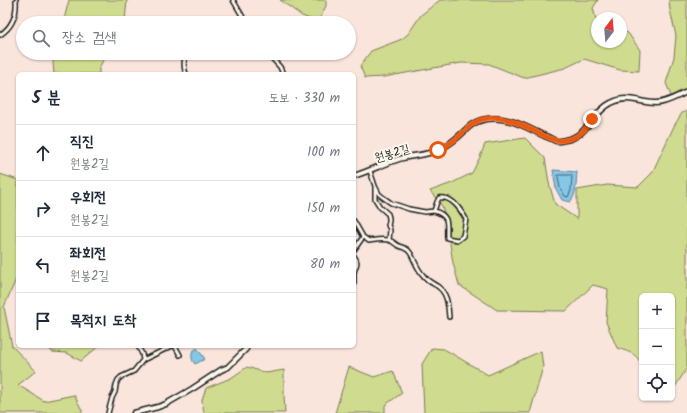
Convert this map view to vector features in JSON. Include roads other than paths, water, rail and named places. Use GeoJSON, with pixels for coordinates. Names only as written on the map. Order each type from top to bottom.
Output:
{"type":"FeatureCollection","features":[{"type":"Feature","properties":{"kind":"main road","name":"원봉2길"},"geometry":{"type":"LineString","coordinates":[[356,175],[400,159],[427,154],[438,150],[457,138],[470,125],[481,120],[498,118],[508,119],[556,141],[567,140],[581,133],[587,128],[598,112],[612,103],[626,99],[656,103],[663,102],[687,92]]}},
{"type":"Feature","properties":{"kind":"main road"},"geometry":{"type":"LineString","coordinates":[[134,413],[166,404],[192,389],[228,367],[246,348]]}},
{"type":"Feature","properties":{"kind":"street"},"geometry":{"type":"LineString","coordinates":[[0,35],[6,30],[12,20],[16,8],[16,0]]}},
{"type":"Feature","properties":{"kind":"street"},"geometry":{"type":"LineString","coordinates":[[233,0],[242,16]]}},
{"type":"Feature","properties":{"kind":"street"},"geometry":{"type":"LineString","coordinates":[[184,60],[185,72]]}},
{"type":"Feature","properties":{"kind":"street"},"geometry":{"type":"LineString","coordinates":[[274,60],[282,72]]}},
{"type":"Feature","properties":{"kind":"street"},"geometry":{"type":"LineString","coordinates":[[370,171],[379,194],[384,198],[397,206],[425,212],[434,211],[442,215],[447,222],[447,238],[458,240],[463,236],[466,219],[452,201],[444,197],[439,198],[434,211]]}},
{"type":"Feature","properties":{"kind":"street"},"geometry":{"type":"LineString","coordinates":[[375,186],[375,199],[380,207],[388,214],[388,225],[390,230],[389,240]]}},
{"type":"Feature","properties":{"kind":"street"},"geometry":{"type":"LineString","coordinates":[[356,225],[363,237],[369,241],[389,240],[397,245],[407,248],[423,276],[431,284],[443,291],[447,300],[448,317]]}},
{"type":"Feature","properties":{"kind":"street"},"geometry":{"type":"LineString","coordinates":[[356,246],[363,237]]}},
{"type":"Feature","properties":{"kind":"street"},"geometry":{"type":"LineString","coordinates":[[139,348],[144,360]]}},
{"type":"Feature","properties":{"kind":"street"},"geometry":{"type":"LineString","coordinates":[[108,413],[118,380],[134,371],[144,360],[168,348]]}},
{"type":"Feature","properties":{"kind":"street"},"geometry":{"type":"LineString","coordinates":[[176,348],[180,355]]}},
{"type":"Feature","properties":{"kind":"water"},"geometry":{"type":"Polygon","coordinates":[[[553,170],[577,172],[575,192],[570,202],[562,200],[556,189],[553,170]]]}},
{"type":"Feature","properties":{"kind":"water"},"geometry":{"type":"Polygon","coordinates":[[[197,348],[205,359],[195,364],[192,360],[192,352],[197,348]]]}}]}
